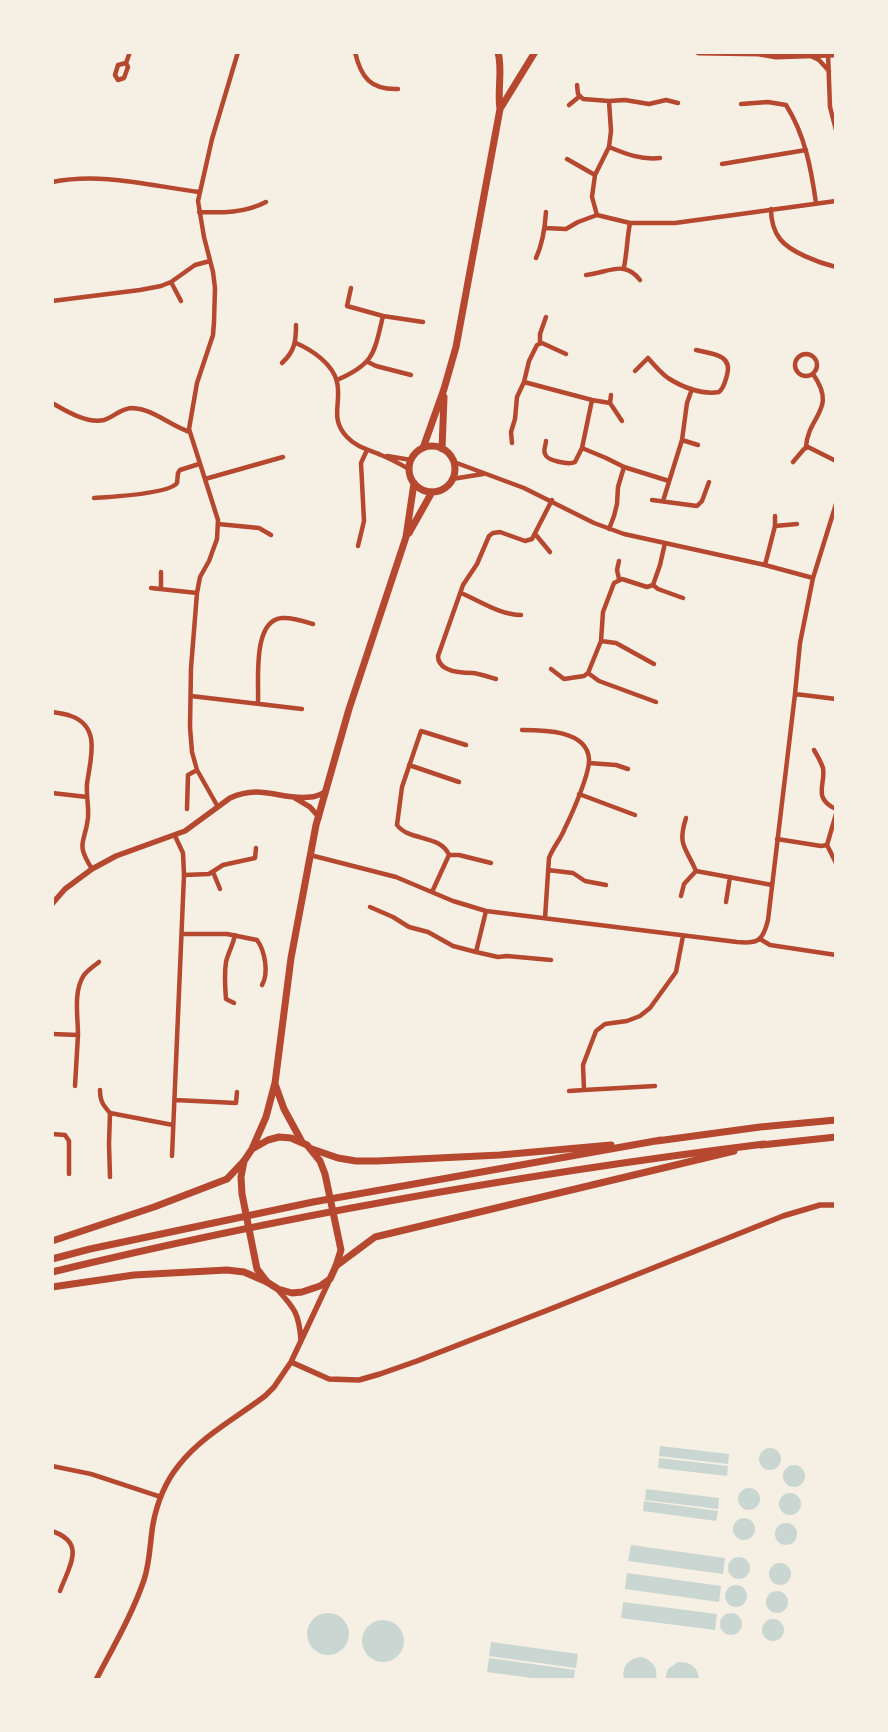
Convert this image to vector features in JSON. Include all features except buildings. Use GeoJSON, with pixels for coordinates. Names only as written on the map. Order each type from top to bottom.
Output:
{"type":"FeatureCollection","features":[{"type":"Feature","properties":{"kind":"main road"},"geometry":{"type":"LineString","coordinates":[[423,448],[456,348],[500,109],[498,95],[500,62],[498,52]]}},
{"type":"Feature","properties":{"kind":"main road"},"geometry":{"type":"LineString","coordinates":[[500,109],[535,52]]}},
{"type":"Feature","properties":{"kind":"main road"},"geometry":{"type":"LineString","coordinates":[[699,52],[759,52],[776,56],[831,53]]}},
{"type":"Feature","properties":{"kind":"main road"},"geometry":{"type":"LineString","coordinates":[[442,449],[444,389]]}},
{"type":"Feature","properties":{"kind":"main road"},"geometry":{"type":"LineString","coordinates":[[436,447],[442,449],[447,452],[454,462],[455,468],[452,479],[444,488],[432,492],[419,488],[410,476],[411,460],[423,448],[436,447]]}},
{"type":"Feature","properties":{"kind":"main road"},"geometry":{"type":"LineString","coordinates":[[52,1241],[170,1201],[226,1179],[244,1161],[252,1149],[266,1117],[275,1083],[291,958],[310,854],[325,792],[349,709],[406,537],[414,483]]}},
{"type":"Feature","properties":{"kind":"main road"},"geometry":{"type":"LineString","coordinates":[[406,537],[432,492]]}},
{"type":"Feature","properties":{"kind":"main road"},"geometry":{"type":"LineString","coordinates":[[275,1083],[284,1109],[302,1142]]}},
{"type":"Feature","properties":{"kind":"main road"},"geometry":{"type":"LineString","coordinates":[[252,1149],[268,1140],[279,1137],[291,1138],[302,1142],[312,1149],[338,1158],[377,1162],[500,1155],[661,1140],[760,1127],[836,1120]]}},
{"type":"Feature","properties":{"kind":"main road"},"geometry":{"type":"LineString","coordinates":[[52,1272],[239,1231],[438,1192],[636,1160],[836,1137]]}},
{"type":"Feature","properties":{"kind":"main road"},"geometry":{"type":"LineString","coordinates":[[52,1258],[313,1202],[661,1140]]}},
{"type":"Feature","properties":{"kind":"main road"},"geometry":{"type":"LineString","coordinates":[[336,1266],[375,1237],[764,1144]]}},
{"type":"Feature","properties":{"kind":"main road"},"geometry":{"type":"LineString","coordinates":[[52,1287],[134,1275],[227,1270],[244,1272],[278,1289],[292,1293],[320,1286],[330,1278],[341,1250],[326,1174],[312,1149]]}},
{"type":"Feature","properties":{"kind":"main road"},"geometry":{"type":"LineString","coordinates":[[244,1161],[241,1178],[242,1194],[257,1269],[267,1282]]}},
{"type":"Feature","properties":{"kind":"street"},"geometry":{"type":"LineString","coordinates":[[126,63],[130,52]]}},
{"type":"Feature","properties":{"kind":"street"},"geometry":{"type":"LineString","coordinates":[[218,807],[197,770],[190,736],[193,638],[197,593],[200,577],[209,561],[217,539],[218,524],[190,432],[197,383],[211,342],[214,322],[215,288],[199,212],[200,192],[214,132],[238,52]]}},
{"type":"Feature","properties":{"kind":"street"},"geometry":{"type":"LineString","coordinates":[[355,52],[362,73],[370,83],[379,88],[398,89]]}},
{"type":"Feature","properties":{"kind":"street"},"geometry":{"type":"LineString","coordinates":[[831,53],[830,107],[836,130]]}},
{"type":"Feature","properties":{"kind":"street"},"geometry":{"type":"LineString","coordinates":[[810,55],[832,71]]}},
{"type":"Feature","properties":{"kind":"street"},"geometry":{"type":"LineString","coordinates":[[577,86],[578,94],[583,99],[625,100],[649,104],[666,100],[678,102]]}},
{"type":"Feature","properties":{"kind":"street"},"geometry":{"type":"LineString","coordinates":[[569,105],[580,96]]}},
{"type":"Feature","properties":{"kind":"street"},"geometry":{"type":"LineString","coordinates":[[597,215],[592,198],[595,175],[609,147],[611,131],[609,101]]}},
{"type":"Feature","properties":{"kind":"street"},"geometry":{"type":"LineString","coordinates":[[741,104],[768,102],[786,105],[795,120],[811,166],[816,203]]}},
{"type":"Feature","properties":{"kind":"street"},"geometry":{"type":"LineString","coordinates":[[609,147],[634,157],[660,158]]}},
{"type":"Feature","properties":{"kind":"street"},"geometry":{"type":"LineString","coordinates":[[722,164],[806,150]]}},
{"type":"Feature","properties":{"kind":"street"},"geometry":{"type":"LineString","coordinates":[[567,159],[595,175]]}},
{"type":"Feature","properties":{"kind":"street"},"geometry":{"type":"LineString","coordinates":[[52,182],[84,179],[114,180],[200,192]]}},
{"type":"Feature","properties":{"kind":"street"},"geometry":{"type":"LineString","coordinates":[[545,228],[566,229],[597,215],[630,223],[675,223],[836,201]]}},
{"type":"Feature","properties":{"kind":"street"},"geometry":{"type":"LineString","coordinates":[[199,212],[216,213],[250,209],[266,202]]}},
{"type":"Feature","properties":{"kind":"street"},"geometry":{"type":"LineString","coordinates":[[771,210],[771,223],[780,240],[804,257],[836,267]]}},
{"type":"Feature","properties":{"kind":"street"},"geometry":{"type":"LineString","coordinates":[[536,258],[542,245],[546,212]]}},
{"type":"Feature","properties":{"kind":"street"},"geometry":{"type":"LineString","coordinates":[[624,267],[630,223]]}},
{"type":"Feature","properties":{"kind":"street"},"geometry":{"type":"LineString","coordinates":[[52,301],[161,286],[171,282],[195,265],[210,260]]}},
{"type":"Feature","properties":{"kind":"street"},"geometry":{"type":"LineString","coordinates":[[586,275],[624,267],[633,271],[640,280]]}},
{"type":"Feature","properties":{"kind":"street"},"geometry":{"type":"LineString","coordinates":[[171,282],[181,301]]}},
{"type":"Feature","properties":{"kind":"street"},"geometry":{"type":"LineString","coordinates":[[351,288],[347,306],[383,316],[423,322]]}},
{"type":"Feature","properties":{"kind":"street"},"geometry":{"type":"LineString","coordinates":[[337,380],[362,368],[368,362],[374,350],[383,316]]}},
{"type":"Feature","properties":{"kind":"street"},"geometry":{"type":"LineString","coordinates":[[540,343],[540,334],[546,317]]}},
{"type":"Feature","properties":{"kind":"street"},"geometry":{"type":"LineString","coordinates":[[282,363],[296,343],[296,325]]}},
{"type":"Feature","properties":{"kind":"street"},"geometry":{"type":"LineString","coordinates":[[296,343],[316,355],[328,366],[337,380],[336,413],[340,428],[351,441],[409,469]]}},
{"type":"Feature","properties":{"kind":"street"},"geometry":{"type":"LineString","coordinates":[[540,343],[566,354]]}},
{"type":"Feature","properties":{"kind":"street"},"geometry":{"type":"LineString","coordinates":[[512,443],[517,397],[536,345],[540,343]]}},
{"type":"Feature","properties":{"kind":"street"},"geometry":{"type":"LineString","coordinates":[[635,371],[648,358],[668,378],[692,390],[718,392],[723,388],[728,370],[727,361],[722,356],[696,350]]}},
{"type":"Feature","properties":{"kind":"street"},"geometry":{"type":"LineString","coordinates":[[808,354],[816,360],[816,368],[813,374],[804,376],[798,373],[794,364],[798,357],[808,354]]}},
{"type":"Feature","properties":{"kind":"street"},"geometry":{"type":"LineString","coordinates":[[368,362],[376,366],[411,375]]}},
{"type":"Feature","properties":{"kind":"street"},"geometry":{"type":"LineString","coordinates":[[793,462],[806,447],[808,434],[820,414],[823,402],[821,389],[813,374]]}},
{"type":"Feature","properties":{"kind":"street"},"geometry":{"type":"LineString","coordinates":[[524,382],[610,403]]}},
{"type":"Feature","properties":{"kind":"street"},"geometry":{"type":"LineString","coordinates":[[663,501],[682,440],[687,403],[692,390]]}},
{"type":"Feature","properties":{"kind":"street"},"geometry":{"type":"LineString","coordinates":[[611,396],[610,403],[622,421]]}},
{"type":"Feature","properties":{"kind":"street"},"geometry":{"type":"LineString","coordinates":[[546,442],[545,455],[549,458],[567,464],[573,464],[577,461],[582,448],[592,400]]}},
{"type":"Feature","properties":{"kind":"street"},"geometry":{"type":"LineString","coordinates":[[52,403],[78,416],[96,421],[105,420],[122,409],[132,408],[159,416],[190,432]]}},
{"type":"Feature","properties":{"kind":"street"},"geometry":{"type":"LineString","coordinates":[[682,440],[698,445]]}},
{"type":"Feature","properties":{"kind":"street"},"geometry":{"type":"LineString","coordinates":[[806,447],[836,461]]}},
{"type":"Feature","properties":{"kind":"street"},"geometry":{"type":"LineString","coordinates":[[582,448],[624,467],[669,481]]}},
{"type":"Feature","properties":{"kind":"street"},"geometry":{"type":"LineString","coordinates":[[358,546],[364,521],[361,462],[367,450]]}},
{"type":"Feature","properties":{"kind":"street"},"geometry":{"type":"LineString","coordinates":[[381,455],[411,460]]}},
{"type":"Feature","properties":{"kind":"street"},"geometry":{"type":"LineString","coordinates":[[205,479],[283,457]]}},
{"type":"Feature","properties":{"kind":"street"},"geometry":{"type":"LineString","coordinates":[[454,462],[552,500],[609,529],[640,539],[766,565],[813,578]]}},
{"type":"Feature","properties":{"kind":"street"},"geometry":{"type":"LineString","coordinates":[[94,498],[172,488],[177,483],[180,470],[199,464]]}},
{"type":"Feature","properties":{"kind":"street"},"geometry":{"type":"LineString","coordinates":[[609,529],[617,504],[618,487],[624,467]]}},
{"type":"Feature","properties":{"kind":"street"},"geometry":{"type":"LineString","coordinates":[[452,479],[484,474]]}},
{"type":"Feature","properties":{"kind":"street"},"geometry":{"type":"LineString","coordinates":[[652,500],[697,506],[702,501],[709,482]]}},
{"type":"Feature","properties":{"kind":"street"},"geometry":{"type":"LineString","coordinates":[[496,680],[472,673],[458,672],[443,666],[439,663],[438,656],[463,586],[477,564],[490,534],[500,532],[528,541],[532,539],[536,535],[552,500]]}},
{"type":"Feature","properties":{"kind":"street"},"geometry":{"type":"LineString","coordinates":[[310,854],[385,873],[453,901],[486,912],[750,943],[760,939],[765,931],[768,920],[800,643],[813,578],[834,518],[836,504]]}},
{"type":"Feature","properties":{"kind":"street"},"geometry":{"type":"LineString","coordinates":[[766,565],[775,516]]}},
{"type":"Feature","properties":{"kind":"street"},"geometry":{"type":"LineString","coordinates":[[218,524],[259,528],[271,535]]}},
{"type":"Feature","properties":{"kind":"street"},"geometry":{"type":"LineString","coordinates":[[774,526],[796,524]]}},
{"type":"Feature","properties":{"kind":"street"},"geometry":{"type":"LineString","coordinates":[[536,535],[550,552]]}},
{"type":"Feature","properties":{"kind":"street"},"geometry":{"type":"LineString","coordinates":[[653,586],[660,565],[664,543]]}},
{"type":"Feature","properties":{"kind":"street"},"geometry":{"type":"LineString","coordinates":[[619,562],[617,570],[619,579]]}},
{"type":"Feature","properties":{"kind":"street"},"geometry":{"type":"LineString","coordinates":[[161,572],[161,588]]}},
{"type":"Feature","properties":{"kind":"street"},"geometry":{"type":"LineString","coordinates":[[551,669],[564,679],[588,674],[601,641],[603,612],[613,585],[619,579],[625,579],[647,587],[653,586],[683,598]]}},
{"type":"Feature","properties":{"kind":"street"},"geometry":{"type":"LineString","coordinates":[[151,588],[197,593]]}},
{"type":"Feature","properties":{"kind":"street"},"geometry":{"type":"LineString","coordinates":[[461,593],[503,612],[521,615]]}},
{"type":"Feature","properties":{"kind":"street"},"geometry":{"type":"LineString","coordinates":[[258,703],[259,656],[261,637],[265,628],[281,618],[313,624]]}},
{"type":"Feature","properties":{"kind":"street"},"geometry":{"type":"LineString","coordinates":[[601,641],[616,643],[654,664]]}},
{"type":"Feature","properties":{"kind":"street"},"geometry":{"type":"LineString","coordinates":[[588,674],[599,681],[656,702]]}},
{"type":"Feature","properties":{"kind":"street"},"geometry":{"type":"LineString","coordinates":[[795,694],[836,699]]}},
{"type":"Feature","properties":{"kind":"street"},"geometry":{"type":"LineString","coordinates":[[191,696],[302,709]]}},
{"type":"Feature","properties":{"kind":"street"},"geometry":{"type":"LineString","coordinates":[[52,712],[77,718],[90,734],[93,747],[87,786],[88,815],[82,852],[92,869]]}},
{"type":"Feature","properties":{"kind":"street"},"geometry":{"type":"LineString","coordinates":[[522,730],[546,730],[566,734],[583,744],[588,753],[589,763],[579,794],[565,830],[552,849],[548,870],[544,918]]}},
{"type":"Feature","properties":{"kind":"street"},"geometry":{"type":"LineString","coordinates":[[449,856],[443,846],[405,832],[397,825],[402,787],[422,732],[466,745]]}},
{"type":"Feature","properties":{"kind":"street"},"geometry":{"type":"LineString","coordinates":[[814,750],[823,768],[822,796],[828,804],[836,809]]}},
{"type":"Feature","properties":{"kind":"street"},"geometry":{"type":"LineString","coordinates":[[589,763],[616,765],[628,769]]}},
{"type":"Feature","properties":{"kind":"street"},"geometry":{"type":"LineString","coordinates":[[409,765],[459,782]]}},
{"type":"Feature","properties":{"kind":"street"},"geometry":{"type":"LineString","coordinates":[[187,809],[188,775],[197,770]]}},
{"type":"Feature","properties":{"kind":"street"},"geometry":{"type":"LineString","coordinates":[[53,903],[65,889],[92,869],[116,856],[184,832],[230,798],[246,792],[269,792],[312,797],[325,792]]}},
{"type":"Feature","properties":{"kind":"street"},"geometry":{"type":"LineString","coordinates":[[52,793],[87,797]]}},
{"type":"Feature","properties":{"kind":"street"},"geometry":{"type":"LineString","coordinates":[[579,794],[634,815]]}},
{"type":"Feature","properties":{"kind":"street"},"geometry":{"type":"LineString","coordinates":[[293,796],[310,807],[319,817]]}},
{"type":"Feature","properties":{"kind":"street"},"geometry":{"type":"LineString","coordinates":[[836,814],[828,845],[836,863]]}},
{"type":"Feature","properties":{"kind":"street"},"geometry":{"type":"LineString","coordinates":[[686,818],[682,831],[683,847],[696,871]]}},
{"type":"Feature","properties":{"kind":"street"},"geometry":{"type":"LineString","coordinates":[[172,1156],[184,875],[183,853],[181,845],[175,836]]}},
{"type":"Feature","properties":{"kind":"street"},"geometry":{"type":"LineString","coordinates":[[777,839],[821,846],[828,845]]}},
{"type":"Feature","properties":{"kind":"street"},"geometry":{"type":"LineString","coordinates":[[184,875],[203,876],[227,863],[257,860],[256,848]]}},
{"type":"Feature","properties":{"kind":"street"},"geometry":{"type":"LineString","coordinates":[[449,856],[459,855],[490,863]]}},
{"type":"Feature","properties":{"kind":"street"},"geometry":{"type":"LineString","coordinates":[[432,892],[449,856]]}},
{"type":"Feature","properties":{"kind":"street"},"geometry":{"type":"LineString","coordinates":[[548,870],[573,873],[585,881],[606,886]]}},
{"type":"Feature","properties":{"kind":"street"},"geometry":{"type":"LineString","coordinates":[[696,871],[772,884]]}},
{"type":"Feature","properties":{"kind":"street"},"geometry":{"type":"LineString","coordinates":[[681,896],[684,884],[696,871]]}},
{"type":"Feature","properties":{"kind":"street"},"geometry":{"type":"LineString","coordinates":[[213,872],[220,889]]}},
{"type":"Feature","properties":{"kind":"street"},"geometry":{"type":"LineString","coordinates":[[726,902],[730,877]]}},
{"type":"Feature","properties":{"kind":"street"},"geometry":{"type":"LineString","coordinates":[[370,907],[393,917],[409,927],[428,932],[453,946],[498,957],[507,956],[551,960]]}},
{"type":"Feature","properties":{"kind":"street"},"geometry":{"type":"LineString","coordinates":[[476,952],[486,912]]}},
{"type":"Feature","properties":{"kind":"street"},"geometry":{"type":"LineString","coordinates":[[182,934],[235,935],[254,939],[259,944],[264,960],[265,979],[262,985]]}},
{"type":"Feature","properties":{"kind":"street"},"geometry":{"type":"LineString","coordinates":[[234,1003],[226,999],[224,982],[226,963],[235,935]]}},
{"type":"Feature","properties":{"kind":"street"},"geometry":{"type":"LineString","coordinates":[[584,1090],[583,1065],[596,1031],[602,1025],[627,1021],[640,1016],[650,1008],[676,972],[683,936]]}},
{"type":"Feature","properties":{"kind":"street"},"geometry":{"type":"LineString","coordinates":[[760,939],[770,945],[836,955]]}},
{"type":"Feature","properties":{"kind":"street"},"geometry":{"type":"LineString","coordinates":[[75,1086],[78,1035],[77,1002],[80,986],[86,973],[99,962]]}},
{"type":"Feature","properties":{"kind":"street"},"geometry":{"type":"LineString","coordinates":[[52,1034],[78,1035]]}},
{"type":"Feature","properties":{"kind":"street"},"geometry":{"type":"LineString","coordinates":[[569,1091],[655,1086]]}},
{"type":"Feature","properties":{"kind":"street"},"geometry":{"type":"LineString","coordinates":[[100,1090],[100,1100],[110,1113],[110,1176]]}},
{"type":"Feature","properties":{"kind":"street"},"geometry":{"type":"LineString","coordinates":[[175,1100],[236,1103],[237,1092]]}},
{"type":"Feature","properties":{"kind":"street"},"geometry":{"type":"LineString","coordinates":[[110,1113],[173,1126]]}},
{"type":"Feature","properties":{"kind":"street"},"geometry":{"type":"LineString","coordinates":[[52,1134],[65,1135],[68,1139],[68,1174]]}},
{"type":"Feature","properties":{"kind":"street"},"geometry":{"type":"LineString","coordinates":[[291,1362],[329,1379],[359,1380],[380,1374],[553,1308],[783,1216],[820,1205],[836,1205]]}},
{"type":"Feature","properties":{"kind":"street"},"geometry":{"type":"LineString","coordinates":[[96,1680],[120,1634],[145,1578],[154,1522],[161,1497],[178,1466],[187,1455],[211,1434],[265,1396],[274,1386],[291,1362],[330,1278]]}},
{"type":"Feature","properties":{"kind":"street"},"geometry":{"type":"LineString","coordinates":[[278,1289],[298,1314],[301,1340]]}},
{"type":"Feature","properties":{"kind":"street"},"geometry":{"type":"LineString","coordinates":[[52,1466],[90,1474],[161,1497]]}},
{"type":"Feature","properties":{"kind":"street"},"geometry":{"type":"LineString","coordinates":[[52,1531],[68,1538],[72,1544],[73,1552],[60,1591]]}},
{"type":"Feature","properties":{"kind":"shaded area"},"geometry":{"type":"Polygon","coordinates":[[[660,1446],[729,1454],[728,1464],[659,1456],[660,1446]]]}},
{"type":"Feature","properties":{"kind":"shaded area"},"geometry":{"type":"Polygon","coordinates":[[[770,1448],[778,1451],[781,1459],[778,1467],[770,1470],[762,1467],[759,1459],[762,1451],[770,1448]]]}},
{"type":"Feature","properties":{"kind":"shaded area"},"geometry":{"type":"Polygon","coordinates":[[[659,1458],[728,1466],[727,1476],[658,1468],[659,1458]]]}},
{"type":"Feature","properties":{"kind":"shaded area"},"geometry":{"type":"Polygon","coordinates":[[[794,1465],[802,1468],[805,1476],[802,1484],[794,1487],[786,1484],[783,1476],[786,1468],[794,1465]]]}},
{"type":"Feature","properties":{"kind":"shaded area"},"geometry":{"type":"Polygon","coordinates":[[[749,1488],[757,1491],[760,1499],[757,1507],[749,1510],[741,1507],[738,1499],[741,1491],[749,1488]]]}},
{"type":"Feature","properties":{"kind":"shaded area"},"geometry":{"type":"Polygon","coordinates":[[[646,1489],[719,1498],[718,1509],[645,1500],[646,1489]]]}},
{"type":"Feature","properties":{"kind":"shaded area"},"geometry":{"type":"Polygon","coordinates":[[[790,1493],[798,1496],[801,1504],[798,1512],[790,1515],[782,1512],[779,1504],[782,1496],[790,1493]]]}},
{"type":"Feature","properties":{"kind":"shaded area"},"geometry":{"type":"Polygon","coordinates":[[[644,1501],[718,1511],[716,1521],[643,1511],[644,1501]]]}},
{"type":"Feature","properties":{"kind":"shaded area"},"geometry":{"type":"Polygon","coordinates":[[[744,1518],[752,1521],[755,1529],[752,1537],[744,1540],[736,1537],[733,1529],[736,1521],[744,1518]]]}},
{"type":"Feature","properties":{"kind":"shaded area"},"geometry":{"type":"Polygon","coordinates":[[[786,1523],[794,1526],[797,1534],[794,1542],[786,1545],[778,1542],[775,1534],[778,1526],[786,1523]]]}},
{"type":"Feature","properties":{"kind":"shaded area"},"geometry":{"type":"Polygon","coordinates":[[[631,1545],[725,1558],[723,1574],[628,1561],[631,1545]]]}},
{"type":"Feature","properties":{"kind":"shaded area"},"geometry":{"type":"Polygon","coordinates":[[[739,1557],[747,1560],[750,1568],[747,1576],[739,1579],[731,1576],[728,1568],[731,1560],[739,1557]]]}},
{"type":"Feature","properties":{"kind":"shaded area"},"geometry":{"type":"Polygon","coordinates":[[[780,1563],[788,1566],[791,1574],[788,1582],[780,1585],[772,1582],[769,1574],[772,1566],[780,1563]]]}},
{"type":"Feature","properties":{"kind":"shaded area"},"geometry":{"type":"Polygon","coordinates":[[[627,1573],[721,1586],[719,1602],[625,1589],[627,1573]]]}},
{"type":"Feature","properties":{"kind":"shaded area"},"geometry":{"type":"Polygon","coordinates":[[[736,1585],[744,1588],[747,1596],[744,1604],[736,1607],[728,1604],[725,1596],[728,1588],[736,1585]]]}},
{"type":"Feature","properties":{"kind":"shaded area"},"geometry":{"type":"Polygon","coordinates":[[[777,1591],[785,1594],[788,1602],[785,1610],[777,1613],[769,1610],[766,1602],[769,1594],[777,1591]]]}},
{"type":"Feature","properties":{"kind":"shaded area"},"geometry":{"type":"Polygon","coordinates":[[[623,1602],[717,1614],[715,1630],[621,1618],[623,1602]]]}},
{"type":"Feature","properties":{"kind":"shaded area"},"geometry":{"type":"Polygon","coordinates":[[[332,1613],[340,1616],[346,1622],[349,1634],[346,1646],[340,1652],[324,1655],[316,1652],[310,1646],[307,1630],[310,1622],[316,1616],[332,1613]]]}},
{"type":"Feature","properties":{"kind":"shaded area"},"geometry":{"type":"Polygon","coordinates":[[[731,1613],[739,1616],[742,1624],[739,1632],[731,1635],[723,1632],[720,1624],[723,1616],[731,1613]]]}},
{"type":"Feature","properties":{"kind":"shaded area"},"geometry":{"type":"Polygon","coordinates":[[[773,1619],[781,1622],[784,1630],[781,1638],[773,1641],[765,1638],[762,1630],[765,1622],[773,1619]]]}},
{"type":"Feature","properties":{"kind":"shaded area"},"geometry":{"type":"Polygon","coordinates":[[[387,1620],[395,1623],[401,1629],[404,1641],[401,1653],[395,1659],[379,1662],[371,1659],[365,1653],[362,1637],[365,1629],[371,1623],[387,1620]]]}},
{"type":"Feature","properties":{"kind":"shaded area"},"geometry":{"type":"Polygon","coordinates":[[[491,1642],[578,1654],[576,1668],[489,1656],[491,1642]]]}},
{"type":"Feature","properties":{"kind":"shaded area"},"geometry":{"type":"Polygon","coordinates":[[[641,1657],[649,1660],[654,1665],[656,1679],[624,1679],[623,1675],[627,1664],[633,1659],[641,1657]]]}},
{"type":"Feature","properties":{"kind":"shaded area"},"geometry":{"type":"Polygon","coordinates":[[[489,1658],[575,1670],[574,1679],[540,1679],[487,1672],[489,1658]]]}},
{"type":"Feature","properties":{"kind":"shaded area"},"geometry":{"type":"Polygon","coordinates":[[[678,1662],[693,1666],[697,1671],[699,1679],[665,1679],[668,1669],[678,1662]]]}}]}
